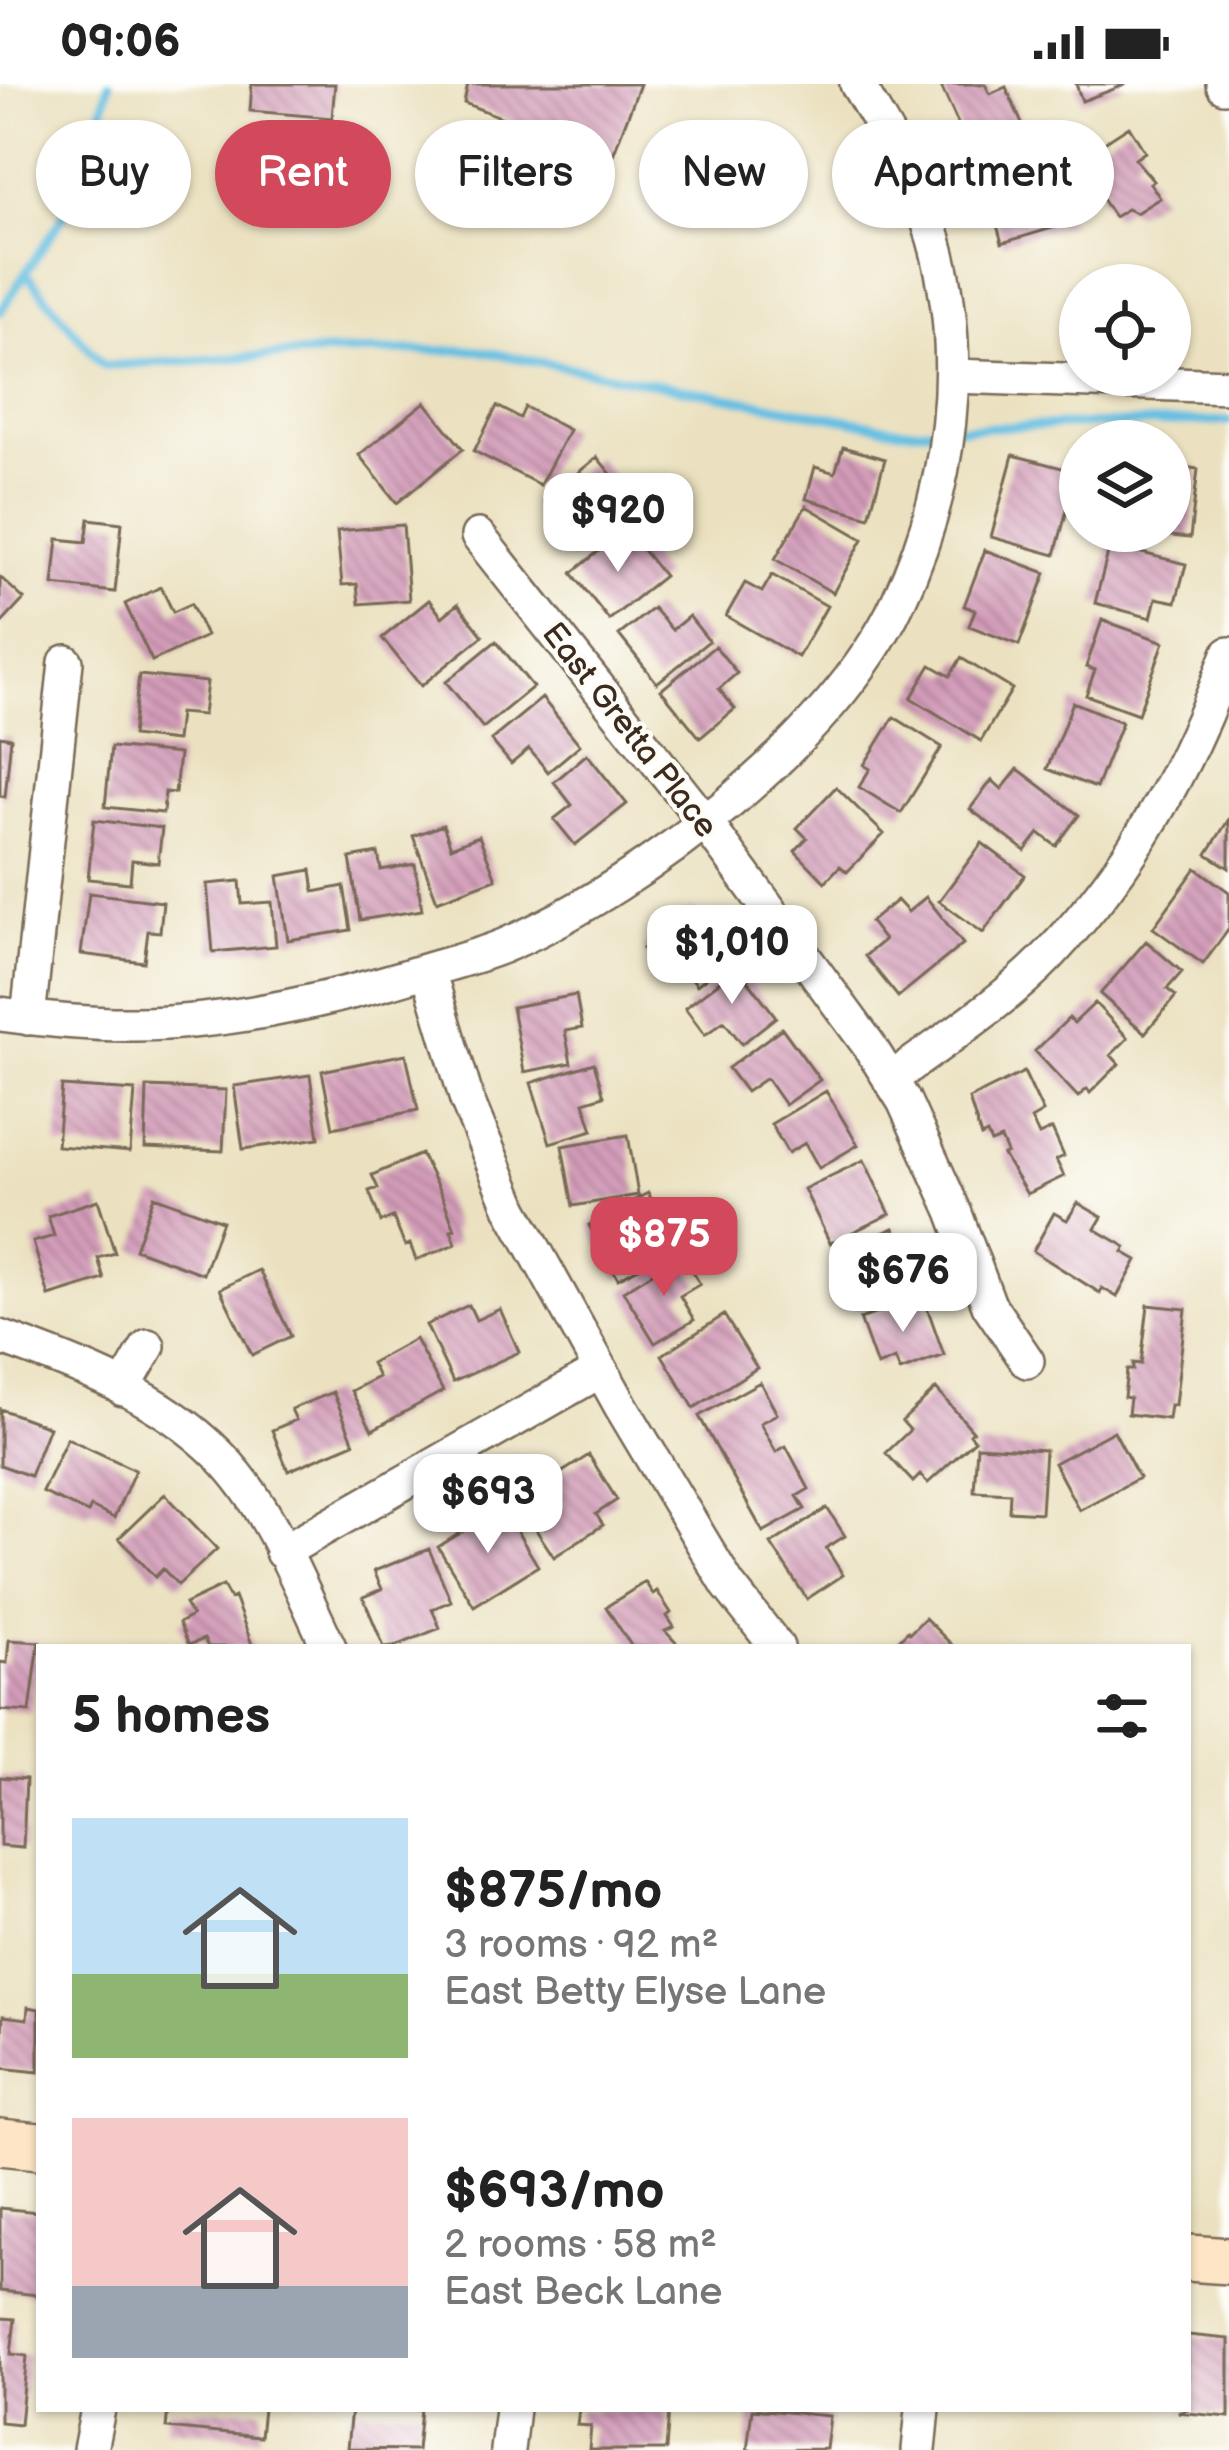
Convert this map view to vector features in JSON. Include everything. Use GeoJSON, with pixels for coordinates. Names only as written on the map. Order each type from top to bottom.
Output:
{"type":"FeatureCollection","features":[{"type":"Feature","properties":{"kind":"street"},"geometry":{"type":"LineString","coordinates":[[66,662],[14,1016],[140,1024],[351,994],[505,946],[616,889],[705,822],[829,706],[898,604],[937,484],[954,376],[933,235],[892,141],[857,84]]}},
{"type":"Feature","properties":{"kind":"street"},"geometry":{"type":"LineString","coordinates":[[954,376],[1229,386]]}},
{"type":"Feature","properties":{"kind":"street","name":"East Gretta Place"},"geometry":{"type":"LineString","coordinates":[[478,536],[705,822],[800,948],[904,1101],[954,1211],[989,1305],[1027,1360]]}},
{"type":"Feature","properties":{"kind":"street"},"geometry":{"type":"LineString","coordinates":[[890,1080],[1047,957],[1128,862],[1167,797],[1229,655]]}},
{"type":"Feature","properties":{"kind":"street"},"geometry":{"type":"LineString","coordinates":[[428,970],[467,1100],[512,1209],[600,1371],[728,1585],[775,1644]]}},
{"type":"Feature","properties":{"kind":"street"},"geometry":{"type":"LineString","coordinates":[[0,1337],[70,1362],[124,1390],[162,1411],[219,1454],[250,1495],[328,1644]]}},
{"type":"Feature","properties":{"kind":"street"},"geometry":{"type":"LineString","coordinates":[[124,1390],[148,1346]]}},
{"type":"Feature","properties":{"kind":"street"},"geometry":{"type":"LineString","coordinates":[[282,1552],[600,1371]]}},
{"type":"Feature","properties":{"kind":"street"},"geometry":{"type":"LineString","coordinates":[[0,2142],[36,2146]]}},
{"type":"Feature","properties":{"kind":"street"},"geometry":{"type":"LineString","coordinates":[[1191,2258],[1229,2261]]}},
{"type":"Feature","properties":{"kind":"street"},"geometry":{"type":"LineString","coordinates":[[90,2450],[97,2412]]}},
{"type":"Feature","properties":{"kind":"street"},"geometry":{"type":"LineString","coordinates":[[507,2450],[512,2412]]}},
{"type":"Feature","properties":{"kind":"street"},"geometry":{"type":"LineString","coordinates":[[919,2450],[923,2412]]}},
{"type":"Feature","properties":{"kind":"building"},"geometry":{"type":"Polygon","coordinates":[[[252,84],[335,84],[332,118],[250,111],[252,84]]]}},
{"type":"Feature","properties":{"kind":"building"},"geometry":{"type":"Polygon","coordinates":[[[468,84],[640,84],[615,150],[615,120],[508,120],[464,103],[468,84]]]}},
{"type":"Feature","properties":{"kind":"building"},"geometry":{"type":"Polygon","coordinates":[[[985,84],[990,94],[1006,87],[1020,120],[956,120],[941,86],[985,84]]]}},
{"type":"Feature","properties":{"kind":"building"},"geometry":{"type":"Polygon","coordinates":[[[1076,84],[1125,84],[1125,85],[1082,101],[1076,84]]]}},
{"type":"Feature","properties":{"kind":"building"},"geometry":{"type":"Polygon","coordinates":[[[1129,126],[1145,152],[1135,159],[1154,181],[1150,183],[1160,198],[1136,213],[1127,209],[1114,217],[1114,136],[1129,126]]]}},
{"type":"Feature","properties":{"kind":"building"},"geometry":{"type":"Polygon","coordinates":[[[998,228],[1052,228],[1002,243],[998,228]]]}},
{"type":"Feature","properties":{"kind":"building"},"geometry":{"type":"Polygon","coordinates":[[[425,402],[463,449],[397,503],[359,455],[425,402]]]}},
{"type":"Feature","properties":{"kind":"building"},"geometry":{"type":"Polygon","coordinates":[[[497,406],[520,418],[525,407],[569,430],[540,485],[474,451],[497,406]]]}},
{"type":"Feature","properties":{"kind":"building"},"geometry":{"type":"Polygon","coordinates":[[[843,447],[885,459],[869,517],[806,499],[815,467],[835,473],[843,447]]]}},
{"type":"Feature","properties":{"kind":"building"},"geometry":{"type":"Polygon","coordinates":[[[1013,455],[1059,467],[1055,555],[991,537],[1013,455]]]}},
{"type":"Feature","properties":{"kind":"building"},"geometry":{"type":"Polygon","coordinates":[[[597,457],[621,486],[605,500],[620,519],[582,549],[544,501],[597,457]]]}},
{"type":"Feature","properties":{"kind":"building"},"geometry":{"type":"Polygon","coordinates":[[[1191,468],[1198,469],[1191,529],[1191,468]]]}},
{"type":"Feature","properties":{"kind":"building"},"geometry":{"type":"Polygon","coordinates":[[[806,506],[863,539],[833,593],[775,559],[806,506]]]}},
{"type":"Feature","properties":{"kind":"building"},"geometry":{"type":"Polygon","coordinates":[[[89,519],[122,523],[115,592],[53,585],[58,539],[86,542],[89,519]]]}},
{"type":"Feature","properties":{"kind":"building"},"geometry":{"type":"Polygon","coordinates":[[[403,525],[409,600],[359,604],[357,584],[342,585],[337,531],[403,525]]]}},
{"type":"Feature","properties":{"kind":"building"},"geometry":{"type":"Polygon","coordinates":[[[626,529],[664,576],[609,620],[572,573],[626,529]]]}},
{"type":"Feature","properties":{"kind":"building"},"geometry":{"type":"Polygon","coordinates":[[[985,550],[1046,573],[1019,645],[969,626],[975,610],[964,606],[985,550]]]}},
{"type":"Feature","properties":{"kind":"building"},"geometry":{"type":"Polygon","coordinates":[[[1108,552],[1138,552],[1186,564],[1176,602],[1156,598],[1151,618],[1095,603],[1108,552]]]}},
{"type":"Feature","properties":{"kind":"building"},"geometry":{"type":"Polygon","coordinates":[[[772,575],[827,606],[798,657],[726,616],[745,583],[762,592],[772,575]]]}},
{"type":"Feature","properties":{"kind":"building"},"geometry":{"type":"Polygon","coordinates":[[[0,577],[24,599],[0,625],[0,577]]]}},
{"type":"Feature","properties":{"kind":"building"},"geometry":{"type":"Polygon","coordinates":[[[161,587],[173,612],[191,604],[206,636],[152,661],[125,604],[161,587]]]}},
{"type":"Feature","properties":{"kind":"building"},"geometry":{"type":"Polygon","coordinates":[[[429,600],[442,617],[458,604],[483,636],[421,686],[382,638],[429,600]]]}},
{"type":"Feature","properties":{"kind":"building"},"geometry":{"type":"Polygon","coordinates":[[[653,608],[672,630],[689,616],[709,641],[657,683],[619,635],[653,608]]]}},
{"type":"Feature","properties":{"kind":"building"},"geometry":{"type":"Polygon","coordinates":[[[1102,620],[1164,642],[1138,714],[1086,695],[1095,670],[1086,667],[1102,620]]]}},
{"type":"Feature","properties":{"kind":"building"},"geometry":{"type":"Polygon","coordinates":[[[496,641],[533,687],[483,728],[446,682],[496,641]]]}},
{"type":"Feature","properties":{"kind":"building"},"geometry":{"type":"Polygon","coordinates":[[[715,646],[737,673],[719,689],[735,709],[700,738],[661,690],[715,646]]]}},
{"type":"Feature","properties":{"kind":"building"},"geometry":{"type":"Polygon","coordinates":[[[961,658],[1012,689],[981,741],[911,698],[931,665],[950,676],[961,658]]]}},
{"type":"Feature","properties":{"kind":"building"},"geometry":{"type":"Polygon","coordinates":[[[139,675],[207,682],[203,715],[179,713],[176,741],[132,736],[139,675]]]}},
{"type":"Feature","properties":{"kind":"building"},"geometry":{"type":"Polygon","coordinates":[[[542,698],[580,745],[548,772],[529,749],[511,764],[491,740],[542,698]]]}},
{"type":"Feature","properties":{"kind":"building"},"geometry":{"type":"Polygon","coordinates":[[[1073,702],[1122,722],[1096,788],[1047,769],[1073,702]]]}},
{"type":"Feature","properties":{"kind":"building"},"geometry":{"type":"Polygon","coordinates":[[[894,717],[942,747],[901,813],[859,787],[870,769],[864,765],[894,717]]]}},
{"type":"Feature","properties":{"kind":"building"},"geometry":{"type":"Polygon","coordinates":[[[0,736],[11,738],[5,797],[0,796],[0,736]]]}},
{"type":"Feature","properties":{"kind":"building"},"geometry":{"type":"Polygon","coordinates":[[[111,747],[179,754],[175,793],[165,792],[163,813],[105,807],[111,747]]]}},
{"type":"Feature","properties":{"kind":"building"},"geometry":{"type":"Polygon","coordinates":[[[587,754],[627,804],[575,845],[554,819],[572,805],[554,782],[587,754]]]}},
{"type":"Feature","properties":{"kind":"building"},"geometry":{"type":"Polygon","coordinates":[[[1018,769],[1079,815],[1056,846],[1039,833],[1025,851],[970,809],[992,780],[1002,789],[1018,769]]]}},
{"type":"Feature","properties":{"kind":"building"},"geometry":{"type":"Polygon","coordinates":[[[836,787],[884,834],[847,872],[840,866],[825,882],[795,851],[807,838],[797,828],[836,787]]]}},
{"type":"Feature","properties":{"kind":"building"},"geometry":{"type":"Polygon","coordinates":[[[1229,819],[1229,868],[1207,854],[1229,819]]]}},
{"type":"Feature","properties":{"kind":"building"},"geometry":{"type":"Polygon","coordinates":[[[94,820],[162,828],[158,863],[132,860],[130,883],[88,879],[94,820]]]}},
{"type":"Feature","properties":{"kind":"building"},"geometry":{"type":"Polygon","coordinates":[[[443,825],[451,847],[479,836],[496,879],[437,901],[413,836],[443,825]]]}},
{"type":"Feature","properties":{"kind":"building"},"geometry":{"type":"Polygon","coordinates":[[[982,843],[1025,875],[983,933],[939,901],[982,843]]]}},
{"type":"Feature","properties":{"kind":"building"},"geometry":{"type":"Polygon","coordinates":[[[378,853],[381,870],[415,864],[422,910],[360,920],[350,858],[378,853]]]}},
{"type":"Feature","properties":{"kind":"building"},"geometry":{"type":"Polygon","coordinates":[[[1196,868],[1229,892],[1229,929],[1203,964],[1153,928],[1196,868]]]}},
{"type":"Feature","properties":{"kind":"building"},"geometry":{"type":"Polygon","coordinates":[[[311,870],[314,892],[344,886],[351,930],[288,940],[278,876],[311,870]]]}},
{"type":"Feature","properties":{"kind":"building"},"geometry":{"type":"Polygon","coordinates":[[[240,881],[242,904],[272,902],[276,946],[213,952],[207,884],[240,881]]]}},
{"type":"Feature","properties":{"kind":"building"},"geometry":{"type":"Polygon","coordinates":[[[89,893],[163,902],[160,932],[148,931],[144,962],[81,954],[89,893]]]}},
{"type":"Feature","properties":{"kind":"building"},"geometry":{"type":"Polygon","coordinates":[[[926,897],[963,944],[898,997],[865,956],[884,940],[870,922],[897,900],[908,912],[926,897]]]}},
{"type":"Feature","properties":{"kind":"building"},"geometry":{"type":"Polygon","coordinates":[[[692,909],[731,958],[697,985],[679,962],[663,975],[643,949],[692,909]]]}},
{"type":"Feature","properties":{"kind":"building"},"geometry":{"type":"Polygon","coordinates":[[[1146,941],[1182,972],[1167,989],[1176,996],[1145,1033],[1100,994],[1146,941]]]}},
{"type":"Feature","properties":{"kind":"building"},"geometry":{"type":"Polygon","coordinates":[[[738,967],[776,1017],[742,1044],[724,1021],[705,1035],[685,1008],[738,967]]]}},
{"type":"Feature","properties":{"kind":"building"},"geometry":{"type":"Polygon","coordinates":[[[576,995],[582,1028],[565,1031],[571,1063],[524,1072],[512,1007],[576,995]]]}},
{"type":"Feature","properties":{"kind":"building"},"geometry":{"type":"Polygon","coordinates":[[[1095,1003],[1128,1038],[1111,1055],[1119,1064],[1090,1093],[1087,1089],[1078,1097],[1035,1051],[1069,1018],[1074,1023],[1095,1003]]]}},
{"type":"Feature","properties":{"kind":"building"},"geometry":{"type":"Polygon","coordinates":[[[782,1028],[820,1080],[785,1105],[766,1078],[746,1092],[728,1068],[782,1028]]]}},
{"type":"Feature","properties":{"kind":"building"},"geometry":{"type":"Polygon","coordinates":[[[406,1054],[418,1110],[333,1128],[322,1071],[406,1054]]]}},
{"type":"Feature","properties":{"kind":"building"},"geometry":{"type":"Polygon","coordinates":[[[594,1063],[604,1096],[584,1102],[593,1130],[550,1143],[531,1083],[594,1063]]]}},
{"type":"Feature","properties":{"kind":"building"},"geometry":{"type":"Polygon","coordinates":[[[1024,1072],[1043,1112],[1031,1119],[1039,1135],[1052,1129],[1064,1156],[1056,1160],[1064,1176],[1027,1194],[1003,1155],[1007,1153],[1001,1139],[991,1143],[987,1134],[981,1137],[969,1099],[1024,1072]]]}},
{"type":"Feature","properties":{"kind":"building"},"geometry":{"type":"Polygon","coordinates":[[[310,1075],[319,1138],[243,1149],[234,1086],[310,1075]]]}},
{"type":"Feature","properties":{"kind":"building"},"geometry":{"type":"Polygon","coordinates":[[[62,1086],[135,1091],[130,1152],[57,1146],[62,1086]]]}},
{"type":"Feature","properties":{"kind":"building"},"geometry":{"type":"Polygon","coordinates":[[[147,1087],[226,1090],[223,1151],[145,1148],[147,1087]]]}},
{"type":"Feature","properties":{"kind":"building"},"geometry":{"type":"Polygon","coordinates":[[[826,1091],[858,1145],[819,1168],[805,1143],[788,1153],[771,1124],[826,1091]]]}},
{"type":"Feature","properties":{"kind":"building"},"geometry":{"type":"Polygon","coordinates":[[[628,1135],[638,1195],[573,1206],[562,1146],[628,1135]]]}},
{"type":"Feature","properties":{"kind":"building"},"geometry":{"type":"Polygon","coordinates":[[[421,1154],[443,1198],[456,1244],[416,1260],[393,1217],[381,1222],[369,1191],[378,1188],[372,1175],[421,1154]]]}},
{"type":"Feature","properties":{"kind":"building"},"geometry":{"type":"Polygon","coordinates":[[[864,1160],[890,1214],[830,1243],[804,1189],[864,1160]]]}},
{"type":"Feature","properties":{"kind":"building"},"geometry":{"type":"Polygon","coordinates":[[[648,1193],[665,1224],[644,1235],[657,1258],[618,1279],[589,1225],[648,1193]]]}},
{"type":"Feature","properties":{"kind":"building"},"geometry":{"type":"Polygon","coordinates":[[[154,1196],[222,1221],[203,1274],[135,1249],[154,1196]]]}},
{"type":"Feature","properties":{"kind":"building"},"geometry":{"type":"Polygon","coordinates":[[[98,1200],[115,1253],[98,1258],[104,1279],[49,1296],[33,1242],[54,1236],[48,1216],[98,1200]]]}},
{"type":"Feature","properties":{"kind":"building"},"geometry":{"type":"Polygon","coordinates":[[[1078,1203],[1102,1217],[1095,1229],[1126,1247],[1123,1252],[1137,1260],[1117,1297],[1102,1288],[1100,1293],[1033,1251],[1054,1213],[1067,1220],[1078,1203]]]}},
{"type":"Feature","properties":{"kind":"building"},"geometry":{"type":"Polygon","coordinates":[[[894,1228],[919,1284],[858,1310],[834,1254],[894,1228]]]}},
{"type":"Feature","properties":{"kind":"building"},"geometry":{"type":"Polygon","coordinates":[[[682,1255],[700,1284],[680,1296],[694,1320],[655,1343],[623,1291],[682,1255]]]}},
{"type":"Feature","properties":{"kind":"building"},"geometry":{"type":"Polygon","coordinates":[[[259,1270],[291,1336],[252,1355],[220,1289],[259,1270]]]}},
{"type":"Feature","properties":{"kind":"building"},"geometry":{"type":"Polygon","coordinates":[[[923,1296],[944,1355],[900,1371],[895,1359],[877,1366],[860,1319],[923,1296]]]}},
{"type":"Feature","properties":{"kind":"building"},"geometry":{"type":"Polygon","coordinates":[[[469,1305],[476,1320],[500,1309],[519,1352],[453,1382],[426,1325],[469,1305]]]}},
{"type":"Feature","properties":{"kind":"building"},"geometry":{"type":"Polygon","coordinates":[[[1148,1305],[1186,1309],[1175,1405],[1170,1405],[1168,1419],[1128,1414],[1130,1398],[1124,1397],[1127,1370],[1133,1370],[1133,1363],[1141,1364],[1148,1305]]]}},
{"type":"Feature","properties":{"kind":"building"},"geometry":{"type":"Polygon","coordinates":[[[724,1315],[757,1368],[694,1408],[662,1355],[724,1315]]]}},
{"type":"Feature","properties":{"kind":"building"},"geometry":{"type":"Polygon","coordinates":[[[415,1339],[443,1391],[372,1430],[351,1391],[378,1377],[371,1363],[415,1339]]]}},
{"type":"Feature","properties":{"kind":"building"},"geometry":{"type":"Polygon","coordinates":[[[760,1382],[777,1414],[760,1423],[776,1452],[786,1446],[809,1489],[797,1496],[805,1509],[763,1532],[699,1416],[760,1382]]]}},
{"type":"Feature","properties":{"kind":"building"},"geometry":{"type":"Polygon","coordinates":[[[936,1389],[973,1431],[975,1440],[928,1483],[920,1475],[913,1482],[886,1453],[910,1430],[902,1421],[936,1389]]]}},
{"type":"Feature","properties":{"kind":"building"},"geometry":{"type":"Polygon","coordinates":[[[333,1392],[354,1443],[288,1471],[272,1430],[296,1420],[291,1409],[333,1392]]]}},
{"type":"Feature","properties":{"kind":"building"},"geometry":{"type":"Polygon","coordinates":[[[0,1409],[49,1427],[30,1476],[0,1465],[0,1409]]]}},
{"type":"Feature","properties":{"kind":"building"},"geometry":{"type":"Polygon","coordinates":[[[1114,1431],[1139,1478],[1079,1510],[1054,1463],[1114,1431]]]}},
{"type":"Feature","properties":{"kind":"building"},"geometry":{"type":"Polygon","coordinates":[[[67,1438],[135,1470],[114,1518],[91,1507],[88,1513],[42,1492],[67,1438]]]}},
{"type":"Feature","properties":{"kind":"building"},"geometry":{"type":"Polygon","coordinates":[[[977,1446],[1045,1450],[1041,1513],[1009,1511],[1010,1493],[974,1491],[977,1446]]]}},
{"type":"Feature","properties":{"kind":"building"},"geometry":{"type":"Polygon","coordinates":[[[589,1455],[617,1500],[596,1514],[603,1525],[554,1557],[517,1501],[589,1455]]]}},
{"type":"Feature","properties":{"kind":"building"},"geometry":{"type":"Polygon","coordinates":[[[165,1494],[217,1549],[178,1585],[163,1569],[155,1577],[119,1538],[165,1494]]]}},
{"type":"Feature","properties":{"kind":"building"},"geometry":{"type":"Polygon","coordinates":[[[502,1507],[538,1566],[474,1606],[438,1547],[502,1507]]]}},
{"type":"Feature","properties":{"kind":"building"},"geometry":{"type":"Polygon","coordinates":[[[827,1508],[845,1536],[826,1548],[843,1575],[807,1599],[771,1544],[827,1508]]]}},
{"type":"Feature","properties":{"kind":"building"},"geometry":{"type":"Polygon","coordinates":[[[429,1549],[451,1601],[432,1609],[440,1628],[401,1644],[383,1644],[363,1597],[382,1589],[374,1571],[429,1549]]]}},
{"type":"Feature","properties":{"kind":"building"},"geometry":{"type":"Polygon","coordinates":[[[645,1582],[671,1613],[667,1616],[674,1627],[665,1631],[677,1644],[630,1644],[606,1607],[645,1582]]]}},
{"type":"Feature","properties":{"kind":"building"},"geometry":{"type":"Polygon","coordinates":[[[223,1586],[230,1599],[234,1597],[252,1644],[206,1644],[204,1639],[189,1644],[179,1623],[192,1616],[185,1604],[223,1586]]]}},
{"type":"Feature","properties":{"kind":"building"},"geometry":{"type":"Polygon","coordinates":[[[925,1618],[951,1644],[895,1644],[925,1618]]]}},
{"type":"Feature","properties":{"kind":"building"},"geometry":{"type":"Polygon","coordinates":[[[9,1640],[39,1642],[30,1712],[0,1710],[0,1662],[7,1663],[9,1640]]]}},
{"type":"Feature","properties":{"kind":"building"},"geometry":{"type":"Polygon","coordinates":[[[0,1777],[26,1779],[23,1848],[0,1846],[0,1777]]]}},
{"type":"Feature","properties":{"kind":"building"},"geometry":{"type":"Polygon","coordinates":[[[28,2007],[36,2008],[36,2072],[0,2068],[3,2016],[27,2019],[28,2007]]]}},
{"type":"Feature","properties":{"kind":"building"},"geometry":{"type":"Polygon","coordinates":[[[0,2208],[36,2212],[36,2295],[0,2291],[0,2208]]]}},
{"type":"Feature","properties":{"kind":"building"},"geometry":{"type":"Polygon","coordinates":[[[0,2318],[15,2319],[11,2354],[27,2356],[20,2424],[0,2422],[0,2318]]]}},
{"type":"Feature","properties":{"kind":"building"},"geometry":{"type":"Polygon","coordinates":[[[1191,2335],[1229,2339],[1229,2417],[1178,2412],[1191,2412],[1191,2335]]]}},
{"type":"Feature","properties":{"kind":"building"},"geometry":{"type":"Polygon","coordinates":[[[168,2412],[263,2412],[260,2437],[166,2428],[168,2412]]]}},
{"type":"Feature","properties":{"kind":"building"},"geometry":{"type":"Polygon","coordinates":[[[351,2412],[421,2412],[417,2450],[347,2449],[351,2412]]]}},
{"type":"Feature","properties":{"kind":"building"},"geometry":{"type":"Polygon","coordinates":[[[579,2412],[669,2412],[666,2450],[589,2450],[591,2426],[577,2425],[579,2412]]]}},
{"type":"Feature","properties":{"kind":"building"},"geometry":{"type":"Polygon","coordinates":[[[752,2412],[830,2416],[826,2449],[747,2450],[752,2412]]]}},
{"type":"Feature","properties":{"kind":"waterway"},"geometry":{"type":"LineString","coordinates":[[0,312],[84,184],[109,84]]}},
{"type":"Feature","properties":{"kind":"waterway"},"geometry":{"type":"LineString","coordinates":[[26,273],[103,366],[329,352],[476,350],[901,430],[940,429]]}},
{"type":"Feature","properties":{"kind":"waterway"},"geometry":{"type":"LineString","coordinates":[[957,428],[1229,421]]}}]}
